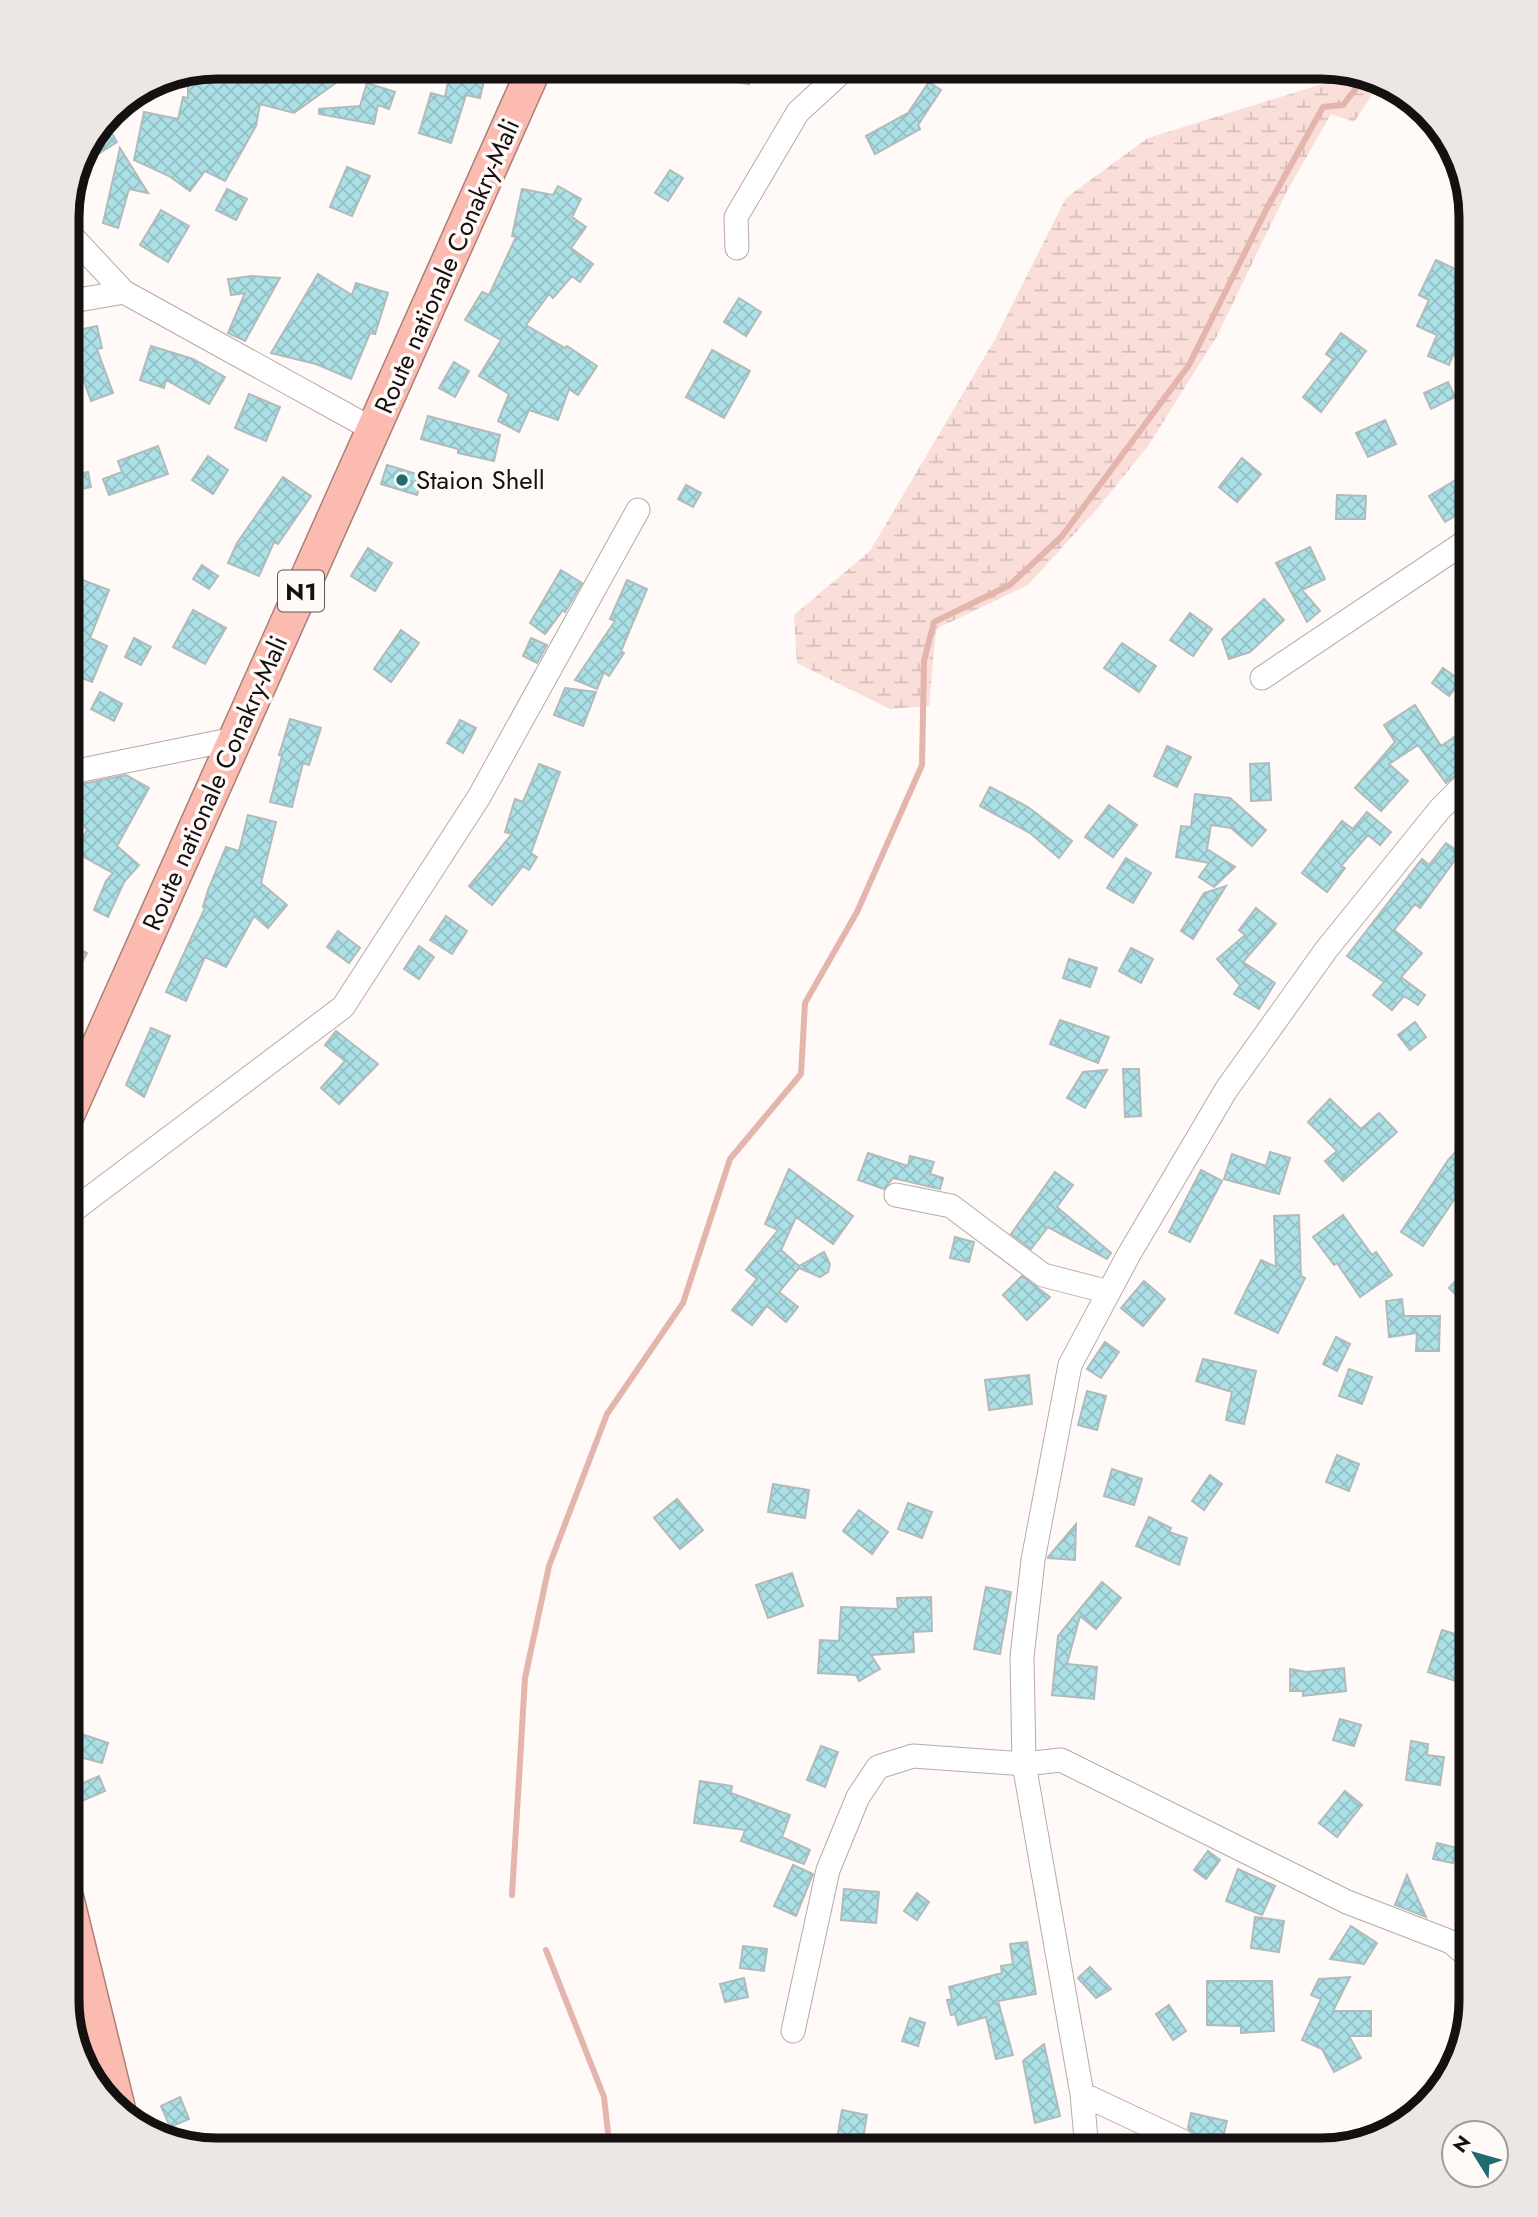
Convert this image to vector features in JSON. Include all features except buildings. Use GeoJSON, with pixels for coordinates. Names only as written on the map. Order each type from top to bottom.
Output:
{"type":"FeatureCollection","features":[{"type":"Feature","properties":{"kind":"highway","name":"Route nationale Conakry-Mali"},"geometry":{"type":"LineString","coordinates":[[79,1089],[530,79]]}},
{"type":"Feature","properties":{"kind":"highway"},"geometry":{"type":"LineString","coordinates":[[79,1977],[90,2043],[109,2086]]}},
{"type":"Feature","properties":{"kind":"street"},"geometry":{"type":"LineString","coordinates":[[737,248],[736,217],[798,112],[834,79]]}},
{"type":"Feature","properties":{"kind":"street"},"geometry":{"type":"LineString","coordinates":[[79,244],[124,292],[374,430]]}},
{"type":"Feature","properties":{"kind":"street"},"geometry":{"type":"LineString","coordinates":[[79,300],[124,292]]}},
{"type":"Feature","properties":{"kind":"street"},"geometry":{"type":"LineString","coordinates":[[79,1206],[343,1007],[480,797],[638,510]]}},
{"type":"Feature","properties":{"kind":"street"},"geometry":{"type":"LineString","coordinates":[[1262,678],[1459,547]]}},
{"type":"Feature","properties":{"kind":"street"},"geometry":{"type":"LineString","coordinates":[[79,770],[234,739]]}},
{"type":"Feature","properties":{"kind":"street"},"geometry":{"type":"LineString","coordinates":[[1086,2138],[1082,2094],[1024,1764],[1022,1657],[1033,1560],[1070,1365],[1226,1090],[1326,950],[1440,809],[1459,791]]}},
{"type":"Feature","properties":{"kind":"street"},"geometry":{"type":"LineString","coordinates":[[897,1195],[951,1206],[1043,1275],[1109,1292]]}},
{"type":"Feature","properties":{"kind":"street"},"geometry":{"type":"LineString","coordinates":[[793,2031],[828,1870],[858,1797],[878,1767],[913,1756],[1024,1764],[1061,1760],[1347,1902],[1451,1942],[1459,1948]]}},
{"type":"Feature","properties":{"kind":"street"},"geometry":{"type":"LineString","coordinates":[[1082,2094],[1176,2138]]}},
{"type":"Feature","properties":{"kind":"green space"},"geometry":{"type":"Polygon","coordinates":[[[1332,81],[1348,81],[1375,90],[1354,122],[1331,114],[1287,191],[1217,336],[1148,446],[1098,508],[1028,585],[936,629],[929,706],[890,709],[797,663],[794,615],[870,551],[994,341],[1066,198],[1148,138],[1332,81]]]}},
{"type":"Feature","properties":{"kind":"waterway"},"geometry":{"type":"LineString","coordinates":[[512,1895],[525,1678],[549,1566],[607,1414],[683,1303],[730,1159],[801,1074],[805,1003],[857,912],[922,765],[924,661],[934,622],[1010,585],[1062,536],[1189,365],[1266,210],[1323,107],[1343,105],[1359,84]]}},
{"type":"Feature","properties":{"kind":"waterway"},"geometry":{"type":"LineString","coordinates":[[546,1950],[604,2097],[609,2138]]}},
{"type":"Feature","properties":{"kind":"place","name":"Staion Shell"},"geometry":{"type":"Point","coordinates":[402,480]}}]}
